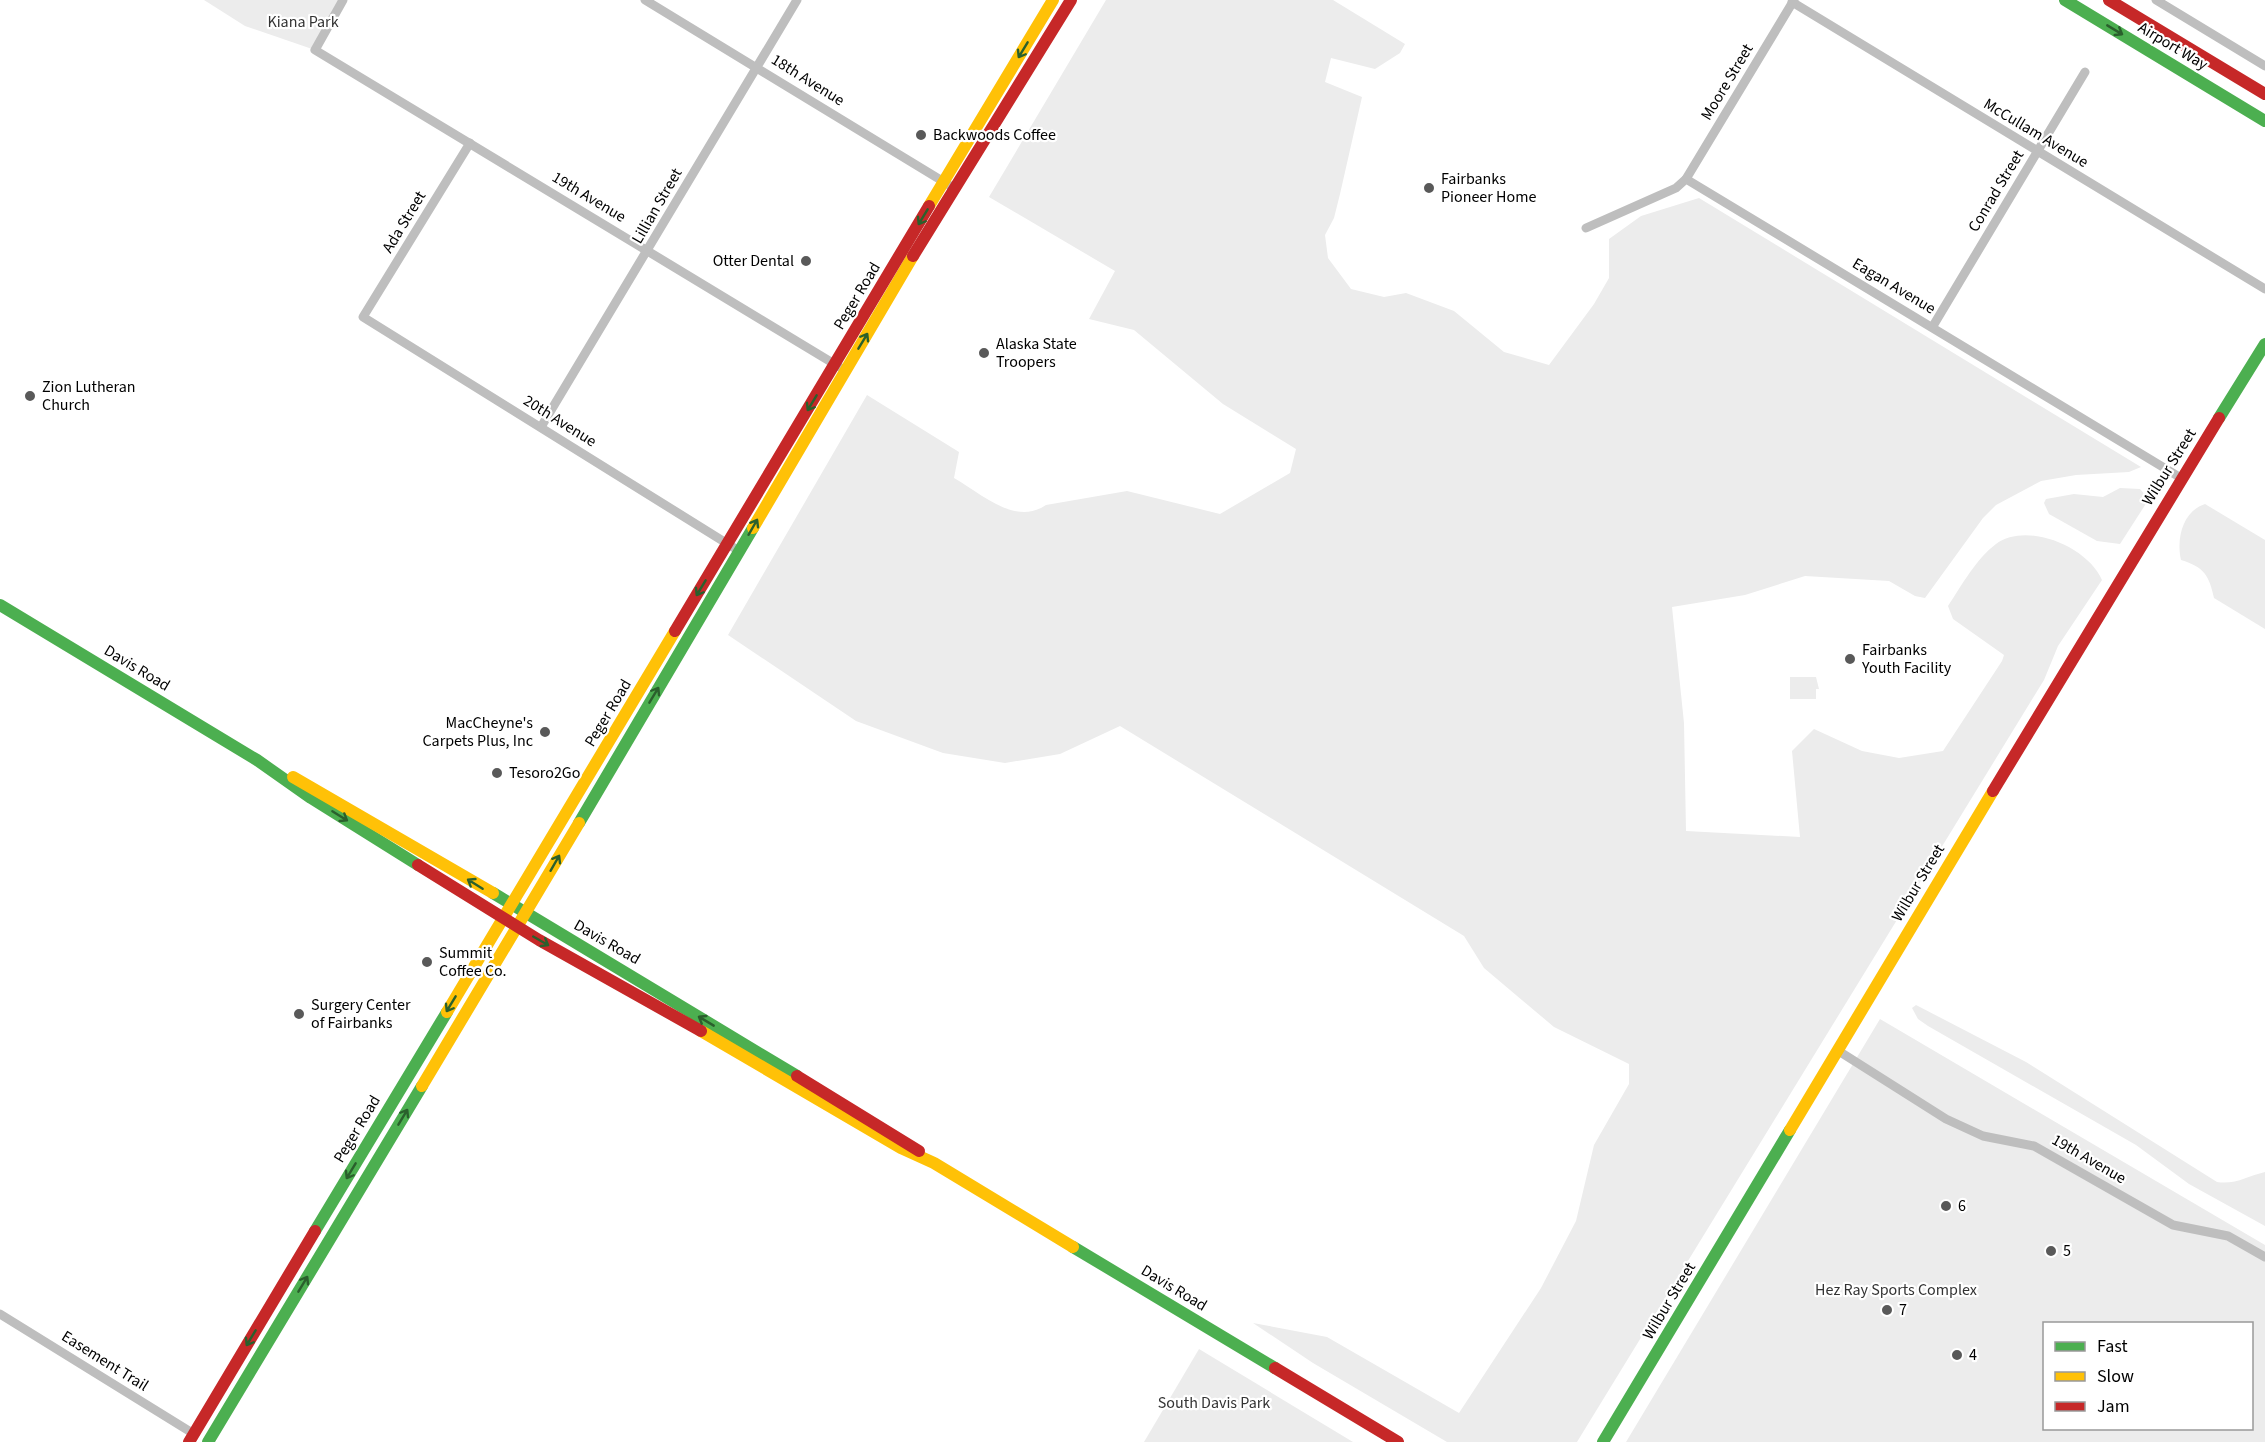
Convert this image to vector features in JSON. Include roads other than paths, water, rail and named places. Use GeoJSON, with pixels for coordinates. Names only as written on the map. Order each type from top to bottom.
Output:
{"type":"FeatureCollection","features":[{"type":"Feature","properties":{"kind":"street","name":"19th Avenue"},"geometry":{"type":"LineString","coordinates":[[343,0],[315,50],[840,368]]}},
{"type":"Feature","properties":{"kind":"street","name":"18th Avenue"},"geometry":{"type":"LineString","coordinates":[[645,0],[949,184]]}},
{"type":"Feature","properties":{"kind":"street","name":"Lillian Street"},"geometry":{"type":"LineString","coordinates":[[541,427],[649,251],[797,0]]}},
{"type":"Feature","properties":{"kind":"street","name":"Airport Way"},"geometry":{"type":"LineString","coordinates":[[2064,0],[2265,121]]}},
{"type":"Feature","properties":{"kind":"street","name":"Airport Way"},"geometry":{"type":"LineString","coordinates":[[2109,0],[2265,94]]}},
{"type":"Feature","properties":{"kind":"street"},"geometry":{"type":"LineString","coordinates":[[2156,0],[2265,66]]}},
{"type":"Feature","properties":{"kind":"street"},"geometry":{"type":"LineString","coordinates":[[1050,1],[1067,6]]}},
{"type":"Feature","properties":{"kind":"street","name":"Peger Road"},"geometry":{"type":"LineString","coordinates":[[191,1438],[728,544],[840,368],[949,184],[1050,1]]}},
{"type":"Feature","properties":{"kind":"street","name":"McCullam Avenue"},"geometry":{"type":"LineString","coordinates":[[1793,1],[2037,152],[2265,289]]}},
{"type":"Feature","properties":{"kind":"street","name":"Moore Street"},"geometry":{"type":"LineString","coordinates":[[1686,179],[1793,1]]}},
{"type":"Feature","properties":{"kind":"street","name":"Peger Road"},"geometry":{"type":"LineString","coordinates":[[949,184],[1067,6]]}},
{"type":"Feature","properties":{"kind":"street","name":"Conrad Street"},"geometry":{"type":"LineString","coordinates":[[1933,326],[2085,72]]}},
{"type":"Feature","properties":{"kind":"street","name":"Ada Street"},"geometry":{"type":"LineString","coordinates":[[363,317],[470,143]]}},
{"type":"Feature","properties":{"kind":"street"},"geometry":{"type":"LineString","coordinates":[[1586,228],[1676,188],[1686,179]]}},
{"type":"Feature","properties":{"kind":"street","name":"Eagan Avenue"},"geometry":{"type":"LineString","coordinates":[[1686,179],[1933,326],[2181,478]]}},
{"type":"Feature","properties":{"kind":"street","name":"20th Avenue"},"geometry":{"type":"LineString","coordinates":[[363,317],[740,551]]}},
{"type":"Feature","properties":{"kind":"street","name":"Wilbur Street"},"geometry":{"type":"LineString","coordinates":[[1603,1442],[2181,478],[2265,344]]}},
{"type":"Feature","properties":{"kind":"street","name":"Peger Road"},"geometry":{"type":"LineString","coordinates":[[208,1442],[740,551],[840,368]]}},
{"type":"Feature","properties":{"kind":"street","name":"Davis Road"},"geometry":{"type":"LineString","coordinates":[[0,605],[256,760],[311,798],[517,927],[766,1067],[901,1148],[934,1163]]}},
{"type":"Feature","properties":{"kind":"street","name":"Davis Road"},"geometry":{"type":"LineString","coordinates":[[256,760],[316,789],[525,913],[900,1137],[934,1163],[1398,1442]]}},
{"type":"Feature","properties":{"kind":"street","name":"19th Avenue"},"geometry":{"type":"LineString","coordinates":[[1837,1050],[1946,1119],[1983,1136],[2034,1146],[2173,1225],[2228,1236],[2265,1257]]}},
{"type":"Feature","properties":{"kind":"street","name":"Easement Trail"},"geometry":{"type":"LineString","coordinates":[[0,1314],[191,1438]]}},
{"type":"Feature","properties":{"kind":"place","name":"Backwoods Coffee"},"geometry":{"type":"Point","coordinates":[921,135]}},
{"type":"Feature","properties":{"kind":"place","name":"Fairbanks Pioneer Home"},"geometry":{"type":"Point","coordinates":[1429,188]}},
{"type":"Feature","properties":{"kind":"place","name":"Otter Dental"},"geometry":{"type":"Point","coordinates":[806,261]}},
{"type":"Feature","properties":{"kind":"place","name":"Alaska State Troopers"},"geometry":{"type":"Point","coordinates":[984,353]}},
{"type":"Feature","properties":{"kind":"place","name":"Zion Lutheran Church"},"geometry":{"type":"Point","coordinates":[30,396]}},
{"type":"Feature","properties":{"kind":"place","name":"Fairbanks Youth Facility"},"geometry":{"type":"Point","coordinates":[1850,659]}},
{"type":"Feature","properties":{"kind":"place","name":"MacCheyne's Carpets Plus, Inc"},"geometry":{"type":"Point","coordinates":[545,732]}},
{"type":"Feature","properties":{"kind":"place","name":"Tesoro2Go"},"geometry":{"type":"Point","coordinates":[497,773]}},
{"type":"Feature","properties":{"kind":"place","name":"Summit Coffee Co."},"geometry":{"type":"Point","coordinates":[427,962]}},
{"type":"Feature","properties":{"kind":"place","name":"Surgery Center of Fairbanks"},"geometry":{"type":"Point","coordinates":[299,1014]}},
{"type":"Feature","properties":{"kind":"place","name":"6"},"geometry":{"type":"Point","coordinates":[1946,1206]}},
{"type":"Feature","properties":{"kind":"place","name":"5"},"geometry":{"type":"Point","coordinates":[2051,1251]}},
{"type":"Feature","properties":{"kind":"place","name":"7"},"geometry":{"type":"Point","coordinates":[1887,1310]}},
{"type":"Feature","properties":{"kind":"place","name":"4"},"geometry":{"type":"Point","coordinates":[1957,1355]}},
{"type":"Feature","properties":{"kind":"park label","name":"Kiana Park"},"geometry":{"type":"Point","coordinates":[303,22]}},
{"type":"Feature","properties":{"kind":"park label","name":"Hez Ray Sports Complex"},"geometry":{"type":"Point","coordinates":[1896,1290]}},
{"type":"Feature","properties":{"kind":"park label","name":"South Davis Park"},"geometry":{"type":"Point","coordinates":[1214,1403]}}]}
